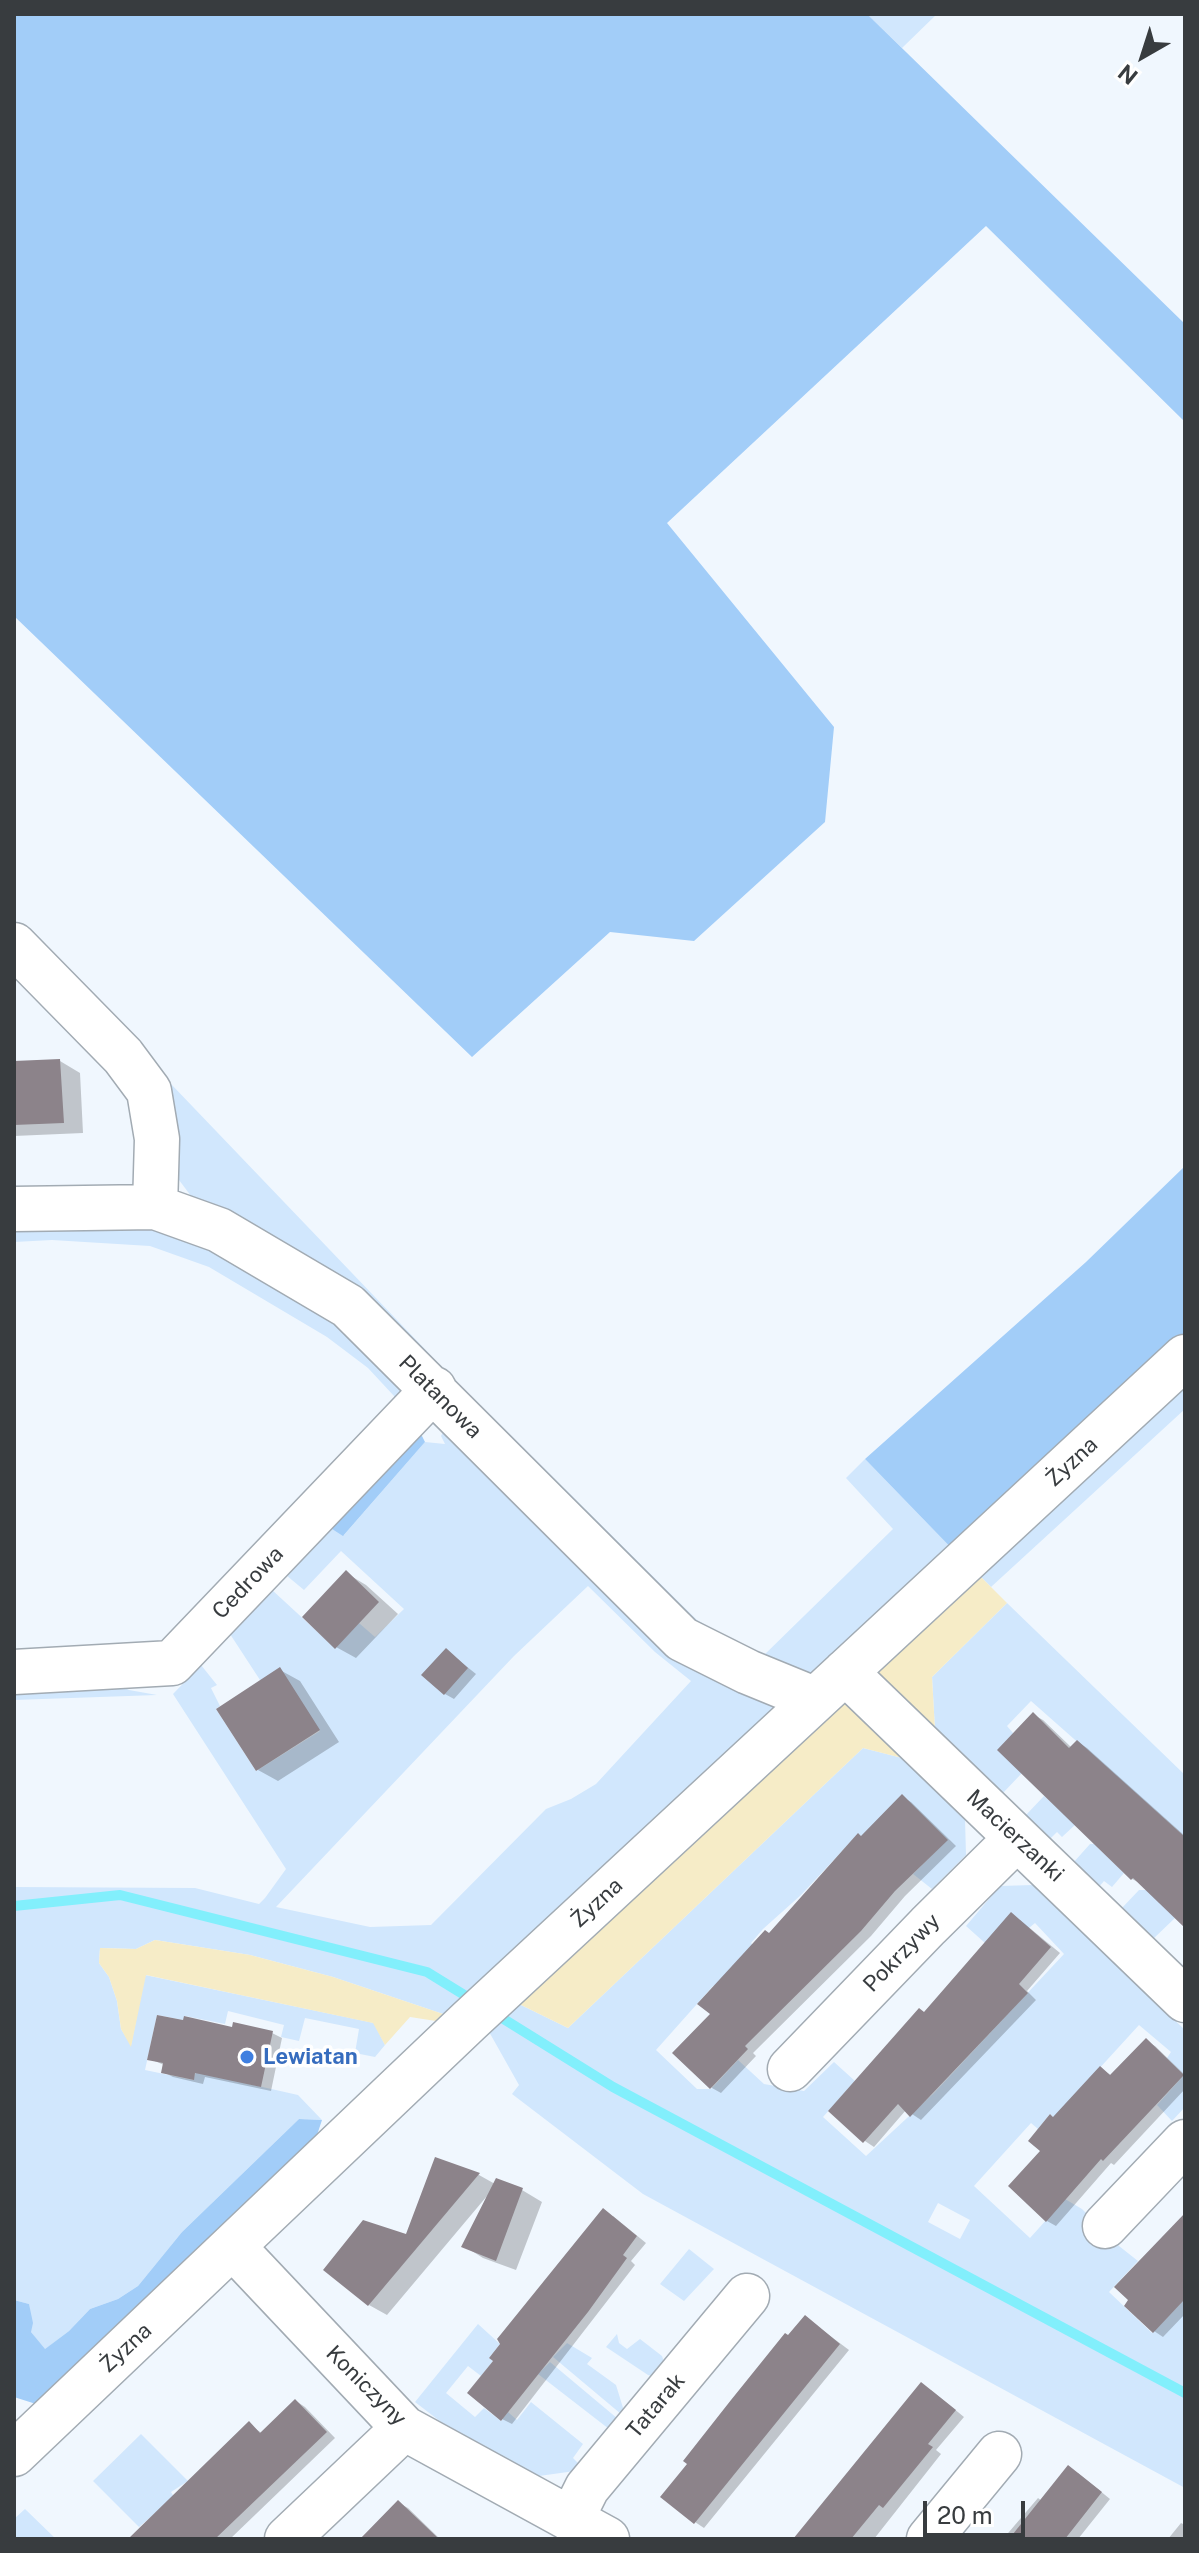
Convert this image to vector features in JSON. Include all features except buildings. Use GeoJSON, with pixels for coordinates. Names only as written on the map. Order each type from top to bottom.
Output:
{"type":"FeatureCollection","features":[{"type":"Feature","properties":{"kind":"street"},"geometry":{"type":"LineString","coordinates":[[14,945],[123,1056],[149,1091],[157,1139],[155,1207]]}},
{"type":"Feature","properties":{"kind":"street","name":"Platanowa"},"geometry":{"type":"LineString","coordinates":[[14,1209],[155,1207],[219,1230],[348,1306],[682,1639],[748,1672],[830,1686]]}},
{"type":"Feature","properties":{"kind":"street","name":"Żyzna"},"geometry":{"type":"LineString","coordinates":[[14,2454],[234,2248],[469,2021],[1185,1357]]}},
{"type":"Feature","properties":{"kind":"street","name":"Cedrowa"},"geometry":{"type":"LineString","coordinates":[[14,1672],[172,1663],[434,1389]]}},
{"type":"Feature","properties":{"kind":"street","name":"Macierzanki"},"geometry":{"type":"LineString","coordinates":[[830,1686],[1016,1839],[1185,2000]]}},
{"type":"Feature","properties":{"kind":"street","name":"Pokrzywy"},"geometry":{"type":"LineString","coordinates":[[790,2069],[1016,1839]]}},
{"type":"Feature","properties":{"kind":"street"},"geometry":{"type":"LineString","coordinates":[[1105,2226],[1185,2142]]}},
{"type":"Feature","properties":{"kind":"street","name":"Koniczyny"},"geometry":{"type":"LineString","coordinates":[[234,2248],[404,2428],[589,2529]]}},
{"type":"Feature","properties":{"kind":"street","name":"Tatarak"},"geometry":{"type":"LineString","coordinates":[[589,2529],[587,2488],[747,2296]]}},
{"type":"Feature","properties":{"kind":"street"},"geometry":{"type":"LineString","coordinates":[[287,2539],[404,2428]]}},
{"type":"Feature","properties":{"kind":"street"},"geometry":{"type":"LineString","coordinates":[[929,2539],[999,2454]]}},
{"type":"Feature","properties":{"kind":"shaded area"},"geometry":{"type":"Polygon","coordinates":[[[14,14],[867,14],[1185,324],[1185,422],[986,226],[667,523],[834,727],[825,822],[694,941],[610,932],[472,1057],[14,616],[14,14]]]}},
{"type":"Feature","properties":{"kind":"shaded area"},"geometry":{"type":"Polygon","coordinates":[[[867,14],[937,14],[902,48],[867,14]]]}},
{"type":"Feature","properties":{"kind":"shaded area"},"geometry":{"type":"Polygon","coordinates":[[[14,920],[441,1366],[697,1620],[761,1658],[893,1529],[846,1478],[865,1459],[959,1556],[836,1666],[798,1681],[693,1624],[191,1196],[179,1180],[169,1092],[14,927],[14,920]]]}},
{"type":"Feature","properties":{"kind":"shaded area"},"geometry":{"type":"Polygon","coordinates":[[[1185,1166],[1185,1346],[959,1556],[865,1459],[1086,1262],[1185,1166]]]}},
{"type":"Feature","properties":{"kind":"shaded area"},"geometry":{"type":"Polygon","coordinates":[[[14,1220],[152,1222],[222,1246],[341,1314],[404,1384],[400,1397],[395,1407],[394,1396],[368,1368],[327,1337],[209,1267],[150,1246],[52,1240],[14,1242],[14,1220]]]}},
{"type":"Feature","properties":{"kind":"shaded area"},"geometry":{"type":"Polygon","coordinates":[[[1185,1382],[1185,1409],[991,1587],[979,1575],[1185,1382]]]}},
{"type":"Feature","properties":{"kind":"shaded area"},"geometry":{"type":"Polygon","coordinates":[[[445,1428],[784,1704],[452,2017],[333,1977],[250,1955],[155,1940],[136,1949],[100,1948],[99,1963],[109,1977],[121,2029],[131,2045],[145,1975],[374,2023],[385,2045],[375,2057],[355,2053],[359,2029],[305,2018],[299,2041],[281,2037],[284,2025],[228,2011],[225,2024],[185,2016],[183,2020],[157,2015],[145,2070],[193,2080],[196,2072],[298,2095],[322,2120],[299,2119],[182,2232],[138,2286],[118,2299],[90,2309],[69,2331],[44,2350],[31,2332],[29,2304],[14,2300],[14,1887],[195,1888],[259,1904],[265,1898],[286,1869],[173,1694],[201,1665],[217,1685],[211,1688],[220,1706],[216,1709],[256,1771],[320,1731],[260,1680],[230,1634],[271,1589],[335,1648],[359,1623],[375,1637],[404,1609],[341,1551],[304,1590],[286,1575],[329,1527],[344,1535],[425,1442],[445,1444],[441,1436],[445,1428]],[[588,1586],[514,1656],[276,1907],[370,1927],[431,1925],[546,1809],[596,1784],[691,1681],[655,1652],[588,1586]]]}},
{"type":"Feature","properties":{"kind":"shaded area"},"geometry":{"type":"Polygon","coordinates":[[[419,1430],[425,1442],[343,1536],[329,1527],[419,1430]]]}},
{"type":"Feature","properties":{"kind":"shaded area"},"geometry":{"type":"Polygon","coordinates":[[[1007,1603],[1185,1775],[1185,1837],[1031,1701],[1007,1726],[1013,1733],[1022,1773],[1002,1794],[935,1730],[932,1677],[1007,1603]]]}},
{"type":"Feature","properties":{"kind":"shaded area"},"geometry":{"type":"Polygon","coordinates":[[[14,1677],[112,1682],[129,1690],[157,1695],[14,1700],[14,1677]]]}},
{"type":"Feature","properties":{"kind":"shaded area"},"geometry":{"type":"Polygon","coordinates":[[[863,1748],[906,1759],[965,1819],[966,1855],[932,1889],[913,1874],[947,1840],[858,1834],[801,1895],[763,1929],[751,1943],[756,1948],[725,1983],[713,1986],[656,2050],[697,2089],[711,2089],[738,2060],[764,2084],[804,2091],[834,2062],[855,2081],[823,2117],[866,2156],[934,2093],[1064,1954],[1035,1923],[1029,1928],[985,1943],[966,1926],[1000,1886],[1033,1885],[1185,2030],[1185,2107],[1172,2121],[1157,2105],[1184,2075],[1167,2058],[1171,2052],[1139,2025],[1054,2118],[1050,2114],[1038,2129],[1031,2123],[974,2186],[1030,2238],[1065,2199],[1082,2209],[1101,2228],[1105,2226],[1119,2246],[1138,2261],[1109,2292],[1152,2333],[1185,2299],[1185,2488],[643,2194],[512,2094],[519,2085],[488,2030],[519,2004],[568,2028],[863,1748]],[[938,2203],[928,2222],[960,2239],[970,2220],[938,2203]]]}},
{"type":"Feature","properties":{"kind":"shaded area"},"geometry":{"type":"Polygon","coordinates":[[[1044,1796],[1076,1824],[1062,1837],[1057,1832],[1049,1840],[1025,1816],[1044,1796]]]}},
{"type":"Feature","properties":{"kind":"shaded area"},"geometry":{"type":"Polygon","coordinates":[[[1090,1844],[1094,1844],[1124,1873],[1112,1887],[1104,1881],[1098,1888],[1073,1863],[1090,1844]]]}},
{"type":"Feature","properties":{"kind":"shaded area"},"geometry":{"type":"Polygon","coordinates":[[[1139,1890],[1147,1890],[1175,1918],[1152,1940],[1121,1909],[1139,1890]]]}},
{"type":"Feature","properties":{"kind":"shaded area"},"geometry":{"type":"Polygon","coordinates":[[[299,2119],[322,2120],[316,2138],[36,2404],[14,2397],[14,2300],[29,2304],[33,2323],[31,2332],[45,2349],[69,2331],[90,2309],[118,2299],[138,2286],[182,2232],[299,2119]]]}},
{"type":"Feature","properties":{"kind":"shaded area"},"geometry":{"type":"Polygon","coordinates":[[[689,2249],[714,2269],[684,2301],[660,2284],[689,2249]]]}},
{"type":"Feature","properties":{"kind":"shaded area"},"geometry":{"type":"Polygon","coordinates":[[[478,2324],[500,2344],[489,2358],[493,2361],[481,2376],[468,2366],[446,2393],[475,2417],[484,2408],[501,2421],[508,2412],[517,2420],[531,2402],[583,2444],[573,2458],[580,2465],[575,2471],[539,2476],[441,2422],[415,2402],[478,2324]]]}},
{"type":"Feature","properties":{"kind":"shaded area"},"geometry":{"type":"Polygon","coordinates":[[[617,2334],[619,2343],[627,2349],[640,2339],[662,2356],[664,2362],[655,2377],[606,2347],[617,2334]]]}},
{"type":"Feature","properties":{"kind":"shaded area"},"geometry":{"type":"Polygon","coordinates":[[[567,2343],[592,2358],[587,2364],[616,2385],[624,2411],[621,2414],[553,2357],[567,2343]]]}},
{"type":"Feature","properties":{"kind":"shaded area"},"geometry":{"type":"Polygon","coordinates":[[[550,2362],[618,2419],[609,2429],[538,2374],[550,2362]]]}},
{"type":"Feature","properties":{"kind":"shaded area"},"geometry":{"type":"Polygon","coordinates":[[[141,2434],[188,2481],[171,2492],[174,2497],[139,2527],[93,2481],[141,2434]]]}},
{"type":"Feature","properties":{"kind":"shaded area"},"geometry":{"type":"Polygon","coordinates":[[[25,2509],[56,2539],[14,2539],[14,2519],[25,2509]]]}},
{"type":"Feature","properties":{"kind":"sand"},"geometry":{"type":"Polygon","coordinates":[[[979,1575],[1007,1603],[932,1677],[935,1730],[875,1672],[979,1575]]]}},
{"type":"Feature","properties":{"kind":"sand"},"geometry":{"type":"Polygon","coordinates":[[[844,1703],[906,1759],[863,1748],[568,2028],[519,2004],[844,1703]]]}},
{"type":"Feature","properties":{"kind":"sand"},"geometry":{"type":"Polygon","coordinates":[[[155,1940],[250,1955],[333,1977],[452,2017],[444,2026],[436,2021],[410,2017],[385,2045],[373,2023],[146,1975],[131,2047],[121,2029],[109,1977],[99,1963],[100,1948],[136,1949],[155,1940]]]}},
{"type":"Feature","properties":{"kind":"waterway"},"geometry":{"type":"LineString","coordinates":[[14,1906],[120,1895],[427,1972],[474,2001]]}},
{"type":"Feature","properties":{"kind":"waterway"},"geometry":{"type":"LineString","coordinates":[[494,2013],[613,2087],[1185,2393]]}},
{"type":"Feature","properties":{"kind":"place","name":"Lewiatan"},"geometry":{"type":"Point","coordinates":[247,2057]}}]}
